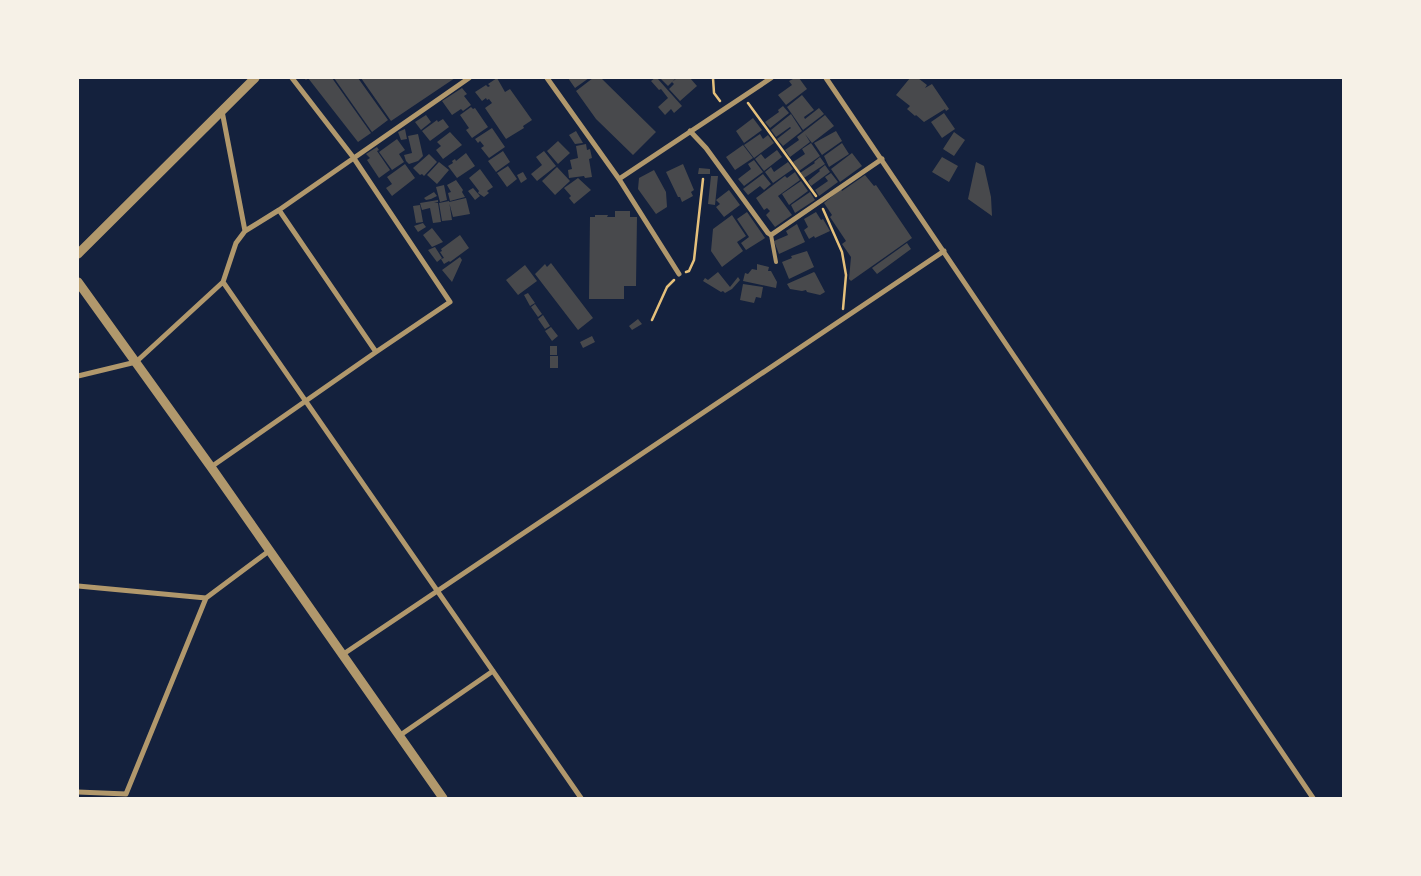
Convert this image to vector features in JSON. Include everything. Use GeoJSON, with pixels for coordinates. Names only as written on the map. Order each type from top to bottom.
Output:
{"type":"FeatureCollection","features":[{"type":"Feature","properties":{"kind":"street"},"geometry":{"type":"LineString","coordinates":[[78,254],[255,78]]}},
{"type":"Feature","properties":{"kind":"street"},"geometry":{"type":"LineString","coordinates":[[211,467],[450,302],[353,157],[292,78]]}},
{"type":"Feature","properties":{"kind":"street"},"geometry":{"type":"LineString","coordinates":[[78,376],[136,362],[223,282],[236,243],[245,230],[279,210],[468,78]]}},
{"type":"Feature","properties":{"kind":"street"},"geometry":{"type":"LineString","coordinates":[[547,78],[619,179],[680,274]]}},
{"type":"Feature","properties":{"kind":"street"},"geometry":{"type":"LineString","coordinates":[[619,179],[771,78]]}},
{"type":"Feature","properties":{"kind":"street"},"geometry":{"type":"LineString","coordinates":[[826,78],[1312,798]]}},
{"type":"Feature","properties":{"kind":"street"},"geometry":{"type":"LineString","coordinates":[[222,110],[245,230]]}},
{"type":"Feature","properties":{"kind":"street"},"geometry":{"type":"LineString","coordinates":[[690,131],[706,148],[768,233],[771,234],[882,159]]}},
{"type":"Feature","properties":{"kind":"street"},"geometry":{"type":"LineString","coordinates":[[279,210],[376,352]]}},
{"type":"Feature","properties":{"kind":"street"},"geometry":{"type":"LineString","coordinates":[[342,655],[944,251]]}},
{"type":"Feature","properties":{"kind":"street"},"geometry":{"type":"LineString","coordinates":[[78,282],[211,467],[443,798]]}},
{"type":"Feature","properties":{"kind":"street"},"geometry":{"type":"LineString","coordinates":[[223,282],[581,798]]}},
{"type":"Feature","properties":{"kind":"street"},"geometry":{"type":"LineString","coordinates":[[78,792],[126,794],[206,598],[269,551]]}},
{"type":"Feature","properties":{"kind":"street"},"geometry":{"type":"LineString","coordinates":[[78,586],[206,598]]}},
{"type":"Feature","properties":{"kind":"street"},"geometry":{"type":"LineString","coordinates":[[399,736],[493,671]]}},
{"type":"Feature","properties":{"kind":"lane"},"geometry":{"type":"LineString","coordinates":[[771,234],[776,262]]}},
{"type":"Feature","properties":{"kind":"path"},"geometry":{"type":"LineString","coordinates":[[713,78],[714,94],[725,108]]}},
{"type":"Feature","properties":{"kind":"path"},"geometry":{"type":"LineString","coordinates":[[652,320],[667,287],[680,274],[689,271],[694,260],[703,180]]}},
{"type":"Feature","properties":{"kind":"building"},"geometry":{"type":"Polygon","coordinates":[[[308,78],[332,78],[371,133],[358,142],[308,78]]]}},
{"type":"Feature","properties":{"kind":"building"},"geometry":{"type":"Polygon","coordinates":[[[334,78],[358,78],[388,120],[372,132],[334,78]]]}},
{"type":"Feature","properties":{"kind":"building"},"geometry":{"type":"Polygon","coordinates":[[[361,78],[455,78],[391,121],[361,78]]]}},
{"type":"Feature","properties":{"kind":"building"},"geometry":{"type":"Polygon","coordinates":[[[497,78],[505,92],[510,89],[532,120],[523,126],[524,128],[506,139],[485,108],[492,103],[486,98],[482,101],[475,92],[486,85],[490,86],[488,84],[497,78]]]}},
{"type":"Feature","properties":{"kind":"building"},"geometry":{"type":"Polygon","coordinates":[[[568,78],[589,78],[575,88],[568,78]]]}},
{"type":"Feature","properties":{"kind":"building"},"geometry":{"type":"Polygon","coordinates":[[[593,78],[601,78],[656,132],[633,155],[596,119],[576,91],[593,78]]]}},
{"type":"Feature","properties":{"kind":"building"},"geometry":{"type":"Polygon","coordinates":[[[655,78],[682,106],[674,113],[671,109],[665,115],[658,107],[668,98],[651,81],[655,78]]]}},
{"type":"Feature","properties":{"kind":"building"},"geometry":{"type":"Polygon","coordinates":[[[660,78],[676,78],[668,86],[660,78]]]}},
{"type":"Feature","properties":{"kind":"building"},"geometry":{"type":"Polygon","coordinates":[[[677,78],[690,78],[697,86],[680,101],[669,89],[674,84],[672,82],[677,78]]]}},
{"type":"Feature","properties":{"kind":"building"},"geometry":{"type":"Polygon","coordinates":[[[799,78],[807,89],[786,105],[778,95],[792,85],[789,81],[799,78]]]}},
{"type":"Feature","properties":{"kind":"building"},"geometry":{"type":"Polygon","coordinates":[[[910,78],[918,78],[927,85],[925,88],[932,84],[949,109],[946,111],[945,109],[924,122],[915,116],[907,109],[910,106],[896,95],[910,78]]]}},
{"type":"Feature","properties":{"kind":"building"},"geometry":{"type":"Polygon","coordinates":[[[462,88],[467,94],[464,96],[471,105],[463,111],[461,109],[452,115],[442,101],[462,88]]]}},
{"type":"Feature","properties":{"kind":"building"},"geometry":{"type":"Polygon","coordinates":[[[802,95],[814,110],[804,117],[805,119],[819,108],[824,114],[803,130],[787,107],[802,95]]]}},
{"type":"Feature","properties":{"kind":"building"},"geometry":{"type":"Polygon","coordinates":[[[783,106],[789,113],[770,128],[765,122],[779,112],[778,110],[783,106]]]}},
{"type":"Feature","properties":{"kind":"building"},"geometry":{"type":"Polygon","coordinates":[[[471,107],[475,108],[488,127],[472,138],[466,130],[469,128],[460,115],[471,107]]]}},
{"type":"Feature","properties":{"kind":"building"},"geometry":{"type":"Polygon","coordinates":[[[944,113],[955,129],[942,138],[931,122],[944,113]]]}},
{"type":"Feature","properties":{"kind":"building"},"geometry":{"type":"Polygon","coordinates":[[[791,114],[802,131],[783,146],[777,139],[791,128],[776,137],[771,130],[791,114]]]}},
{"type":"Feature","properties":{"kind":"building"},"geometry":{"type":"Polygon","coordinates":[[[426,115],[431,122],[421,130],[415,122],[426,115]]]}},
{"type":"Feature","properties":{"kind":"building"},"geometry":{"type":"Polygon","coordinates":[[[825,115],[834,126],[812,143],[805,134],[810,142],[790,157],[785,150],[799,140],[797,137],[825,115]]]}},
{"type":"Feature","properties":{"kind":"building"},"geometry":{"type":"Polygon","coordinates":[[[753,118],[762,130],[744,143],[736,131],[753,118]]]}},
{"type":"Feature","properties":{"kind":"building"},"geometry":{"type":"Polygon","coordinates":[[[443,119],[449,127],[430,141],[422,131],[437,120],[438,122],[443,119]]]}},
{"type":"Feature","properties":{"kind":"building"},"geometry":{"type":"Polygon","coordinates":[[[492,128],[505,147],[489,158],[481,148],[484,146],[475,139],[492,128]]]}},
{"type":"Feature","properties":{"kind":"building"},"geometry":{"type":"Polygon","coordinates":[[[405,129],[407,139],[401,140],[398,132],[405,129]]]}},
{"type":"Feature","properties":{"kind":"building"},"geometry":{"type":"Polygon","coordinates":[[[576,131],[583,143],[575,144],[569,135],[576,131]]]}},
{"type":"Feature","properties":{"kind":"building"},"geometry":{"type":"Polygon","coordinates":[[[836,131],[842,141],[822,155],[814,143],[836,131]]]}},
{"type":"Feature","properties":{"kind":"building"},"geometry":{"type":"Polygon","coordinates":[[[450,132],[462,145],[443,159],[436,150],[441,146],[437,142],[450,132]]]}},
{"type":"Feature","properties":{"kind":"building"},"geometry":{"type":"Polygon","coordinates":[[[954,132],[965,140],[954,156],[943,149],[954,132]]]}},
{"type":"Feature","properties":{"kind":"building"},"geometry":{"type":"Polygon","coordinates":[[[418,134],[423,156],[418,161],[409,164],[404,155],[412,153],[408,136],[418,134]]]}},
{"type":"Feature","properties":{"kind":"building"},"geometry":{"type":"Polygon","coordinates":[[[760,134],[763,139],[768,135],[774,143],[754,158],[744,145],[760,134]]]}},
{"type":"Feature","properties":{"kind":"building"},"geometry":{"type":"Polygon","coordinates":[[[397,139],[405,150],[399,154],[404,162],[392,170],[379,152],[397,139]]]}},
{"type":"Feature","properties":{"kind":"building"},"geometry":{"type":"Polygon","coordinates":[[[558,141],[570,153],[558,164],[547,151],[558,141]]]}},
{"type":"Feature","properties":{"kind":"building"},"geometry":{"type":"Polygon","coordinates":[[[811,143],[820,156],[799,171],[793,162],[805,154],[802,149],[811,143]]]}},
{"type":"Feature","properties":{"kind":"building"},"geometry":{"type":"Polygon","coordinates":[[[842,143],[849,154],[829,167],[824,156],[842,143]]]}},
{"type":"Feature","properties":{"kind":"building"},"geometry":{"type":"Polygon","coordinates":[[[586,144],[587,150],[590,149],[592,158],[589,159],[592,177],[569,178],[568,170],[572,169],[570,160],[578,158],[576,146],[586,144]]]}},
{"type":"Feature","properties":{"kind":"building"},"geometry":{"type":"Polygon","coordinates":[[[743,145],[753,158],[735,170],[726,157],[743,145]]]}},
{"type":"Feature","properties":{"kind":"building"},"geometry":{"type":"Polygon","coordinates":[[[377,147],[379,150],[377,151],[390,170],[379,178],[367,160],[370,158],[366,154],[377,147]]]}},
{"type":"Feature","properties":{"kind":"building"},"geometry":{"type":"Polygon","coordinates":[[[777,150],[782,157],[764,171],[755,159],[761,154],[765,159],[777,150]]]}},
{"type":"Feature","properties":{"kind":"building"},"geometry":{"type":"Polygon","coordinates":[[[503,151],[510,162],[496,172],[488,161],[503,151]]]}},
{"type":"Feature","properties":{"kind":"building"},"geometry":{"type":"Polygon","coordinates":[[[544,151],[556,166],[537,181],[531,174],[542,165],[536,157],[544,151]]]}},
{"type":"Feature","properties":{"kind":"building"},"geometry":{"type":"Polygon","coordinates":[[[466,153],[475,166],[457,178],[448,166],[453,163],[452,161],[455,159],[456,161],[466,153]]]}},
{"type":"Feature","properties":{"kind":"building"},"geometry":{"type":"Polygon","coordinates":[[[852,153],[862,166],[840,182],[831,169],[852,153]]]}},
{"type":"Feature","properties":{"kind":"building"},"geometry":{"type":"Polygon","coordinates":[[[429,154],[437,162],[424,176],[420,175],[413,168],[429,154]]]}},
{"type":"Feature","properties":{"kind":"building"},"geometry":{"type":"Polygon","coordinates":[[[820,157],[825,164],[804,178],[800,173],[815,163],[820,157]]]}},
{"type":"Feature","properties":{"kind":"building"},"geometry":{"type":"Polygon","coordinates":[[[942,157],[958,166],[949,182],[932,172],[942,157]]]}},
{"type":"Feature","properties":{"kind":"building"},"geometry":{"type":"Polygon","coordinates":[[[754,160],[763,172],[744,186],[738,179],[751,169],[748,164],[754,160]]]}},
{"type":"Feature","properties":{"kind":"building"},"geometry":{"type":"Polygon","coordinates":[[[439,162],[449,170],[437,184],[427,175],[439,162]]]}},
{"type":"Feature","properties":{"kind":"building"},"geometry":{"type":"Polygon","coordinates":[[[788,162],[793,169],[773,183],[765,172],[771,167],[774,172],[788,162]]]}},
{"type":"Feature","properties":{"kind":"building"},"geometry":{"type":"Polygon","coordinates":[[[976,162],[984,166],[991,197],[992,216],[968,199],[976,162]]]}},
{"type":"Feature","properties":{"kind":"building"},"geometry":{"type":"Polygon","coordinates":[[[405,164],[415,178],[392,196],[386,188],[392,184],[387,177],[405,164]]]}},
{"type":"Feature","properties":{"kind":"building"},"geometry":{"type":"Polygon","coordinates":[[[683,164],[694,190],[691,192],[693,196],[682,202],[666,172],[683,164]]]}},
{"type":"Feature","properties":{"kind":"building"},"geometry":{"type":"Polygon","coordinates":[[[825,165],[830,172],[811,186],[808,181],[825,165]]]}},
{"type":"Feature","properties":{"kind":"building"},"geometry":{"type":"Polygon","coordinates":[[[508,166],[517,179],[507,187],[497,173],[508,166]]]}},
{"type":"Feature","properties":{"kind":"building"},"geometry":{"type":"Polygon","coordinates":[[[557,167],[570,181],[555,195],[542,181],[557,167]]]}},
{"type":"Feature","properties":{"kind":"building"},"geometry":{"type":"Polygon","coordinates":[[[699,168],[710,169],[710,174],[698,174],[699,168]]]}},
{"type":"Feature","properties":{"kind":"building"},"geometry":{"type":"Polygon","coordinates":[[[480,169],[493,187],[487,191],[489,193],[484,197],[478,193],[479,191],[469,178],[480,169]]]}},
{"type":"Feature","properties":{"kind":"building"},"geometry":{"type":"Polygon","coordinates":[[[654,170],[666,192],[667,207],[656,214],[638,189],[639,178],[654,170]]]}},
{"type":"Feature","properties":{"kind":"building"},"geometry":{"type":"Polygon","coordinates":[[[523,172],[527,179],[521,183],[517,175],[523,172]]]}},
{"type":"Feature","properties":{"kind":"building"},"geometry":{"type":"Polygon","coordinates":[[[795,172],[800,180],[778,196],[792,215],[775,227],[766,215],[770,211],[767,208],[764,210],[756,198],[785,176],[787,178],[795,172]]]}},
{"type":"Feature","properties":{"kind":"building"},"geometry":{"type":"Polygon","coordinates":[[[831,173],[838,182],[819,196],[815,190],[828,181],[825,177],[831,173]]]}},
{"type":"Feature","properties":{"kind":"building"},"geometry":{"type":"Polygon","coordinates":[[[763,174],[771,184],[764,190],[760,186],[748,195],[743,189],[763,174]]]}},
{"type":"Feature","properties":{"kind":"building"},"geometry":{"type":"Polygon","coordinates":[[[865,175],[874,186],[876,185],[912,238],[851,281],[849,279],[851,257],[842,244],[846,241],[830,217],[832,215],[824,203],[841,189],[842,191],[865,175]]]}},
{"type":"Feature","properties":{"kind":"building"},"geometry":{"type":"Polygon","coordinates":[[[711,176],[718,176],[715,205],[708,204],[711,176]]]}},
{"type":"Feature","properties":{"kind":"building"},"geometry":{"type":"Polygon","coordinates":[[[578,178],[591,190],[574,204],[569,198],[571,196],[564,188],[578,178]]]}},
{"type":"Feature","properties":{"kind":"building"},"geometry":{"type":"Polygon","coordinates":[[[456,180],[463,190],[462,192],[465,197],[450,201],[448,193],[451,192],[447,185],[456,180]]]}},
{"type":"Feature","properties":{"kind":"building"},"geometry":{"type":"Polygon","coordinates":[[[801,181],[808,191],[789,205],[782,194],[801,181]]]}},
{"type":"Feature","properties":{"kind":"building"},"geometry":{"type":"Polygon","coordinates":[[[444,185],[447,200],[440,202],[436,187],[444,185]]]}},
{"type":"Feature","properties":{"kind":"building"},"geometry":{"type":"Polygon","coordinates":[[[473,188],[480,196],[475,200],[468,191],[473,188]]]}},
{"type":"Feature","properties":{"kind":"building"},"geometry":{"type":"Polygon","coordinates":[[[729,190],[740,205],[724,217],[716,207],[720,204],[716,200],[729,190]]]}},
{"type":"Feature","properties":{"kind":"building"},"geometry":{"type":"Polygon","coordinates":[[[434,192],[437,196],[426,200],[424,198],[434,192]]]}},
{"type":"Feature","properties":{"kind":"building"},"geometry":{"type":"Polygon","coordinates":[[[810,192],[815,200],[795,213],[791,205],[810,192]]]}},
{"type":"Feature","properties":{"kind":"building"},"geometry":{"type":"Polygon","coordinates":[[[466,198],[470,214],[453,217],[449,202],[466,198]]]}},
{"type":"Feature","properties":{"kind":"building"},"geometry":{"type":"Polygon","coordinates":[[[438,200],[438,202],[434,203],[438,203],[441,222],[433,223],[430,208],[422,210],[420,203],[438,200]]]}},
{"type":"Feature","properties":{"kind":"building"},"geometry":{"type":"Polygon","coordinates":[[[449,201],[452,220],[442,221],[439,203],[449,201]]]}},
{"type":"Feature","properties":{"kind":"building"},"geometry":{"type":"Polygon","coordinates":[[[420,205],[423,222],[416,223],[413,206],[420,205]]]}},
{"type":"Feature","properties":{"kind":"building"},"geometry":{"type":"Polygon","coordinates":[[[615,211],[630,211],[630,217],[637,217],[636,286],[624,286],[624,299],[589,299],[590,217],[608,215],[607,217],[615,217],[615,211]]]}},
{"type":"Feature","properties":{"kind":"building"},"geometry":{"type":"Polygon","coordinates":[[[747,212],[765,238],[746,250],[741,243],[749,237],[737,219],[747,212]]]}},
{"type":"Feature","properties":{"kind":"building"},"geometry":{"type":"Polygon","coordinates":[[[816,212],[830,231],[809,239],[804,230],[808,227],[804,219],[816,212]]]}},
{"type":"Feature","properties":{"kind":"building"},"geometry":{"type":"Polygon","coordinates":[[[732,215],[746,236],[737,242],[743,251],[722,267],[711,251],[713,229],[732,215]]]}},
{"type":"Feature","properties":{"kind":"building"},"geometry":{"type":"Polygon","coordinates":[[[423,223],[426,227],[418,232],[414,226],[423,223]]]}},
{"type":"Feature","properties":{"kind":"building"},"geometry":{"type":"Polygon","coordinates":[[[797,224],[805,242],[779,254],[774,241],[788,235],[786,231],[797,224]]]}},
{"type":"Feature","properties":{"kind":"building"},"geometry":{"type":"Polygon","coordinates":[[[432,228],[443,242],[432,247],[423,235],[432,228]]]}},
{"type":"Feature","properties":{"kind":"building"},"geometry":{"type":"Polygon","coordinates":[[[460,235],[469,248],[450,262],[444,264],[441,259],[444,258],[440,252],[442,251],[441,249],[460,235]]]}},
{"type":"Feature","properties":{"kind":"building"},"geometry":{"type":"Polygon","coordinates":[[[907,243],[911,249],[877,274],[872,268],[907,243]]]}},
{"type":"Feature","properties":{"kind":"building"},"geometry":{"type":"Polygon","coordinates":[[[435,247],[442,258],[437,262],[428,250],[435,247]]]}},
{"type":"Feature","properties":{"kind":"building"},"geometry":{"type":"Polygon","coordinates":[[[807,251],[814,267],[789,279],[782,262],[792,258],[791,256],[807,251]]]}},
{"type":"Feature","properties":{"kind":"building"},"geometry":{"type":"Polygon","coordinates":[[[460,257],[462,260],[452,282],[442,270],[460,257]]]}},
{"type":"Feature","properties":{"kind":"building"},"geometry":{"type":"Polygon","coordinates":[[[551,263],[593,318],[578,330],[535,274],[545,264],[547,267],[551,263]]]}},
{"type":"Feature","properties":{"kind":"building"},"geometry":{"type":"Polygon","coordinates":[[[757,264],[769,267],[768,271],[771,271],[777,282],[776,288],[743,281],[745,273],[748,274],[752,269],[757,270],[757,264]]]}},
{"type":"Feature","properties":{"kind":"building"},"geometry":{"type":"Polygon","coordinates":[[[525,265],[537,281],[518,295],[506,280],[525,265]]]}},
{"type":"Feature","properties":{"kind":"building"},"geometry":{"type":"Polygon","coordinates":[[[718,272],[730,287],[738,277],[740,280],[732,289],[725,293],[721,292],[703,281],[705,278],[708,280],[718,272]]]}},
{"type":"Feature","properties":{"kind":"building"},"geometry":{"type":"Polygon","coordinates":[[[814,272],[825,292],[820,295],[807,292],[806,290],[790,289],[787,284],[814,272]]]}},
{"type":"Feature","properties":{"kind":"building"},"geometry":{"type":"Polygon","coordinates":[[[743,284],[763,287],[761,298],[756,297],[754,303],[740,300],[743,284]]]}},
{"type":"Feature","properties":{"kind":"building"},"geometry":{"type":"Polygon","coordinates":[[[528,293],[535,303],[530,306],[524,295],[528,293]]]}},
{"type":"Feature","properties":{"kind":"building"},"geometry":{"type":"Polygon","coordinates":[[[535,304],[542,314],[538,317],[531,307],[535,304]]]}},
{"type":"Feature","properties":{"kind":"building"},"geometry":{"type":"Polygon","coordinates":[[[543,315],[550,326],[545,329],[538,319],[543,315]]]}},
{"type":"Feature","properties":{"kind":"building"},"geometry":{"type":"Polygon","coordinates":[[[638,319],[642,324],[632,330],[629,326],[638,319]]]}},
{"type":"Feature","properties":{"kind":"building"},"geometry":{"type":"Polygon","coordinates":[[[551,327],[558,336],[552,341],[545,331],[551,327]]]}},
{"type":"Feature","properties":{"kind":"building"},"geometry":{"type":"Polygon","coordinates":[[[592,336],[595,342],[583,348],[580,342],[592,336]]]}},
{"type":"Feature","properties":{"kind":"building"},"geometry":{"type":"Polygon","coordinates":[[[550,346],[557,346],[557,355],[550,355],[550,346]]]}},
{"type":"Feature","properties":{"kind":"building"},"geometry":{"type":"Polygon","coordinates":[[[550,356],[558,356],[558,368],[550,368],[550,356]]]}}]}
